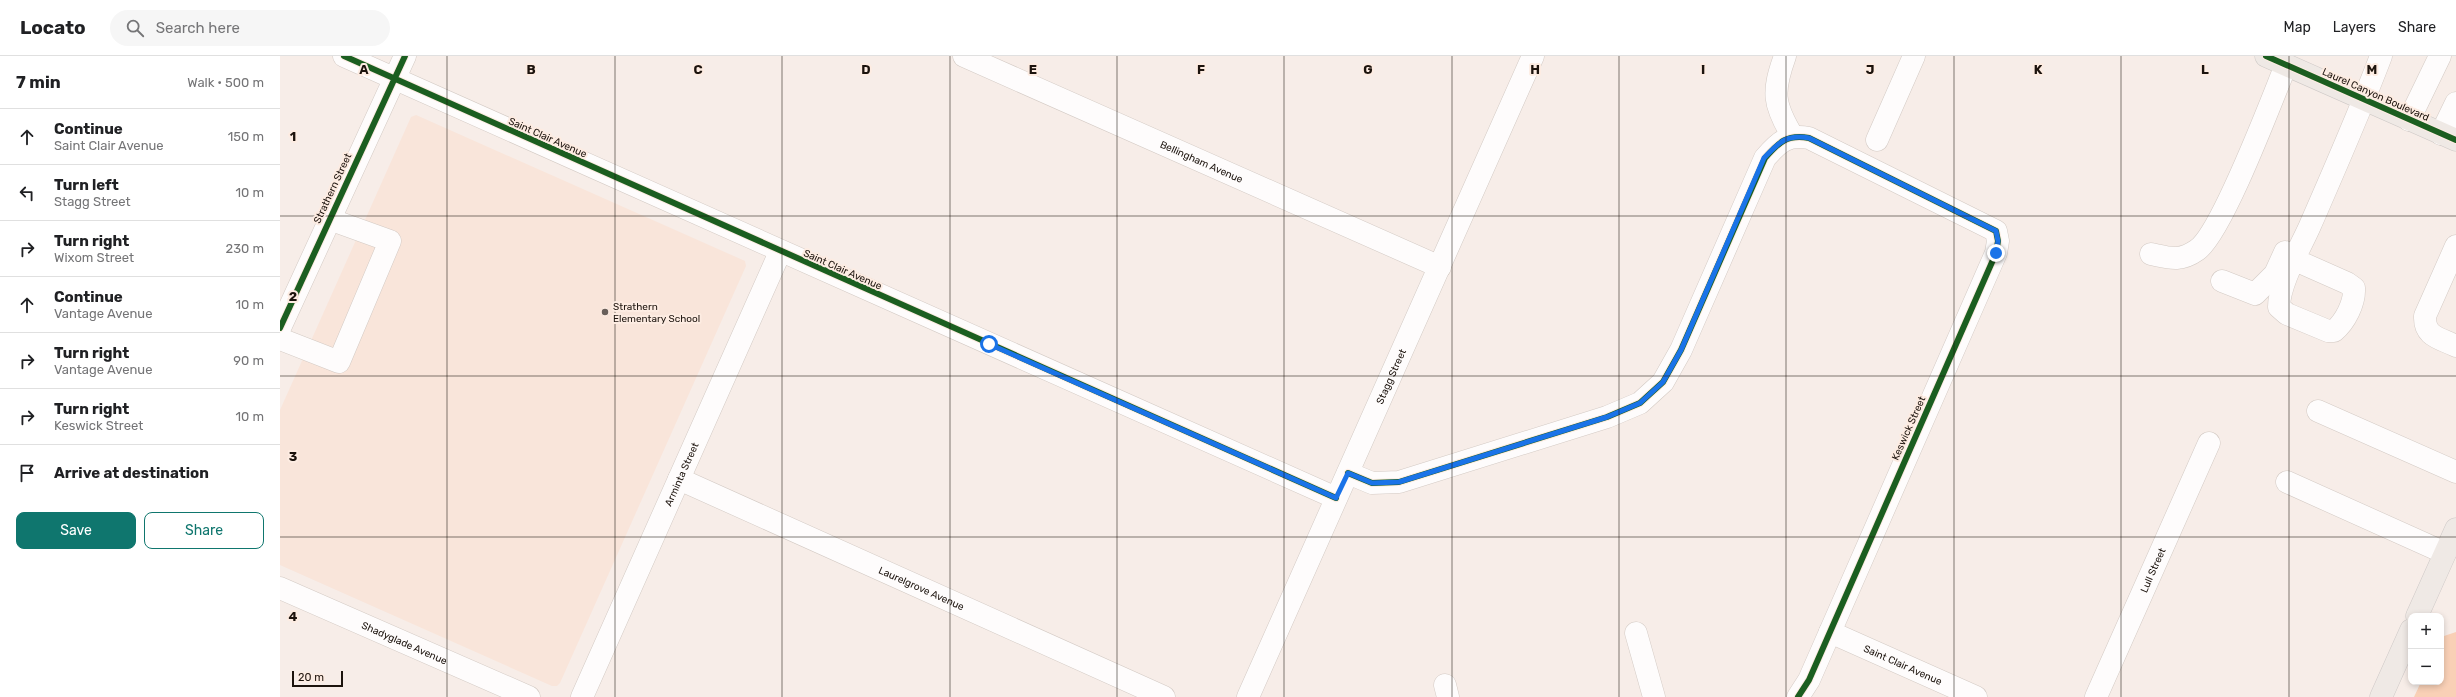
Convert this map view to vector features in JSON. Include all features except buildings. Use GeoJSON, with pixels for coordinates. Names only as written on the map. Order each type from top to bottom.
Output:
{"type":"FeatureCollection","features":[{"type":"Feature","properties":{"kind":"main road","name":"Laurel Canyon Boulevard"},"geometry":{"type":"LineString","coordinates":[[2276,60],[2449,137]]}},
{"type":"Feature","properties":{"kind":"main road"},"geometry":{"type":"LineString","coordinates":[[2418,613],[2453,539]]}},
{"type":"Feature","properties":{"kind":"main road"},"geometry":{"type":"LineString","coordinates":[[2381,697],[2408,637]]}},
{"type":"Feature","properties":{"kind":"street","name":"Saint Clair Avenue"},"geometry":{"type":"LineString","coordinates":[[344,56],[780,252],[1336,498]]}},
{"type":"Feature","properties":{"kind":"street","name":"Strathern Street"},"geometry":{"type":"LineString","coordinates":[[280,328],[285,304],[329,219],[405,56]]}},
{"type":"Feature","properties":{"kind":"street","name":"Bellingham Avenue"},"geometry":{"type":"LineString","coordinates":[[964,56],[1440,267]]}},
{"type":"Feature","properties":{"kind":"street","name":"Stagg Street"},"geometry":{"type":"LineString","coordinates":[[1248,697],[1533,56]]}},
{"type":"Feature","properties":{"kind":"street"},"geometry":{"type":"LineString","coordinates":[[1348,473],[1372,483],[1399,482],[1607,417],[1640,403],[1663,382],[1681,350],[1764,158],[1778,144],[1793,137],[1779,115],[1777,99],[1776,80],[1785,56]]}},
{"type":"Feature","properties":{"kind":"street"},"geometry":{"type":"LineString","coordinates":[[1877,140],[1914,56]]}},
{"type":"Feature","properties":{"kind":"street"},"geometry":{"type":"LineString","coordinates":[[2222,281],[2255,294],[2275,274],[2360,98],[2382,56]]}},
{"type":"Feature","properties":{"kind":"street"},"geometry":{"type":"LineString","coordinates":[[2409,120],[2440,56]]}},
{"type":"Feature","properties":{"kind":"street"},"geometry":{"type":"LineString","coordinates":[[2151,254],[2177,260],[2198,250],[2213,233],[2265,119],[2276,60]]}},
{"type":"Feature","properties":{"kind":"street"},"geometry":{"type":"LineString","coordinates":[[2295,260],[2360,98]]}},
{"type":"Feature","properties":{"kind":"street"},"geometry":{"type":"LineString","coordinates":[[2449,137],[2456,103]]}},
{"type":"Feature","properties":{"kind":"street","name":"Keswick Street"},"geometry":{"type":"LineString","coordinates":[[1793,137],[1809,138],[1996,231],[1998,241],[1993,260],[1809,680],[1798,697]]}},
{"type":"Feature","properties":{"kind":"street"},"geometry":{"type":"LineString","coordinates":[[280,340],[339,362],[390,241],[329,219]]}},
{"type":"Feature","properties":{"kind":"street"},"geometry":{"type":"LineString","coordinates":[[2456,246],[2425,316],[2425,326],[2430,333],[2456,346]]}},
{"type":"Feature","properties":{"kind":"street","name":"Arminta Street"},"geometry":{"type":"LineString","coordinates":[[582,697],[780,252]]}},
{"type":"Feature","properties":{"kind":"street"},"geometry":{"type":"LineString","coordinates":[[2318,411],[2456,472]]}},
{"type":"Feature","properties":{"kind":"street","name":"Lull Street"},"geometry":{"type":"LineString","coordinates":[[2096,697],[2209,443]]}},
{"type":"Feature","properties":{"kind":"street","name":"Laurelgrove Avenue"},"geometry":{"type":"LineString","coordinates":[[679,479],[1164,697]]}},
{"type":"Feature","properties":{"kind":"street"},"geometry":{"type":"LineString","coordinates":[[2287,482],[2453,539]]}},
{"type":"Feature","properties":{"kind":"street","name":"Shadyglade Avenue"},"geometry":{"type":"LineString","coordinates":[[280,588],[529,697]]}},
{"type":"Feature","properties":{"kind":"street","name":"Saint Clair Avenue"},"geometry":{"type":"LineString","coordinates":[[1830,632],[1976,697]]}},
{"type":"Feature","properties":{"kind":"street"},"geometry":{"type":"LineString","coordinates":[[1636,633],[1654,697]]}},
{"type":"Feature","properties":{"kind":"shaded area"},"geometry":{"type":"Polygon","coordinates":[[[416,115],[745,261],[746,266],[560,683],[557,686],[552,686],[280,565],[280,410],[411,117],[416,115]]]}},
{"type":"Feature","properties":{"kind":"shaded area"},"geometry":{"type":"Polygon","coordinates":[[[2456,632],[2456,697],[2414,697],[2420,685],[2444,685],[2444,636],[2456,632]]]}},
{"type":"Feature","properties":{"kind":"cycle path"},"geometry":{"type":"LineString","coordinates":[[344,56],[1336,498]]}},
{"type":"Feature","properties":{"kind":"cycle path"},"geometry":{"type":"LineString","coordinates":[[280,328],[405,56]]}},
{"type":"Feature","properties":{"kind":"cycle path"},"geometry":{"type":"LineString","coordinates":[[2266,56],[2456,140]]}},
{"type":"Feature","properties":{"kind":"cycle path"},"geometry":{"type":"LineString","coordinates":[[1348,473],[1372,483],[1399,482],[1607,417],[1640,403],[1663,382],[1681,350],[1765,158],[1779,144],[1789,138],[1809,138],[1996,231],[1998,241],[1996,253],[1809,680],[1798,697]]}},
{"type":"Feature","properties":{"kind":"place","name":"Strathern Elementary School"},"geometry":{"type":"Point","coordinates":[605,312]}},
{"type":"Feature","properties":{"kind":"route"},"geometry":{"type":"LineString","coordinates":[[989,344],[1336,498],[1348,473],[1372,483],[1399,482],[1607,417],[1640,403],[1663,382],[1681,350],[1764,158],[1778,144],[1794,136],[1809,138],[1996,231],[1998,241],[1996,253]]}}]}
